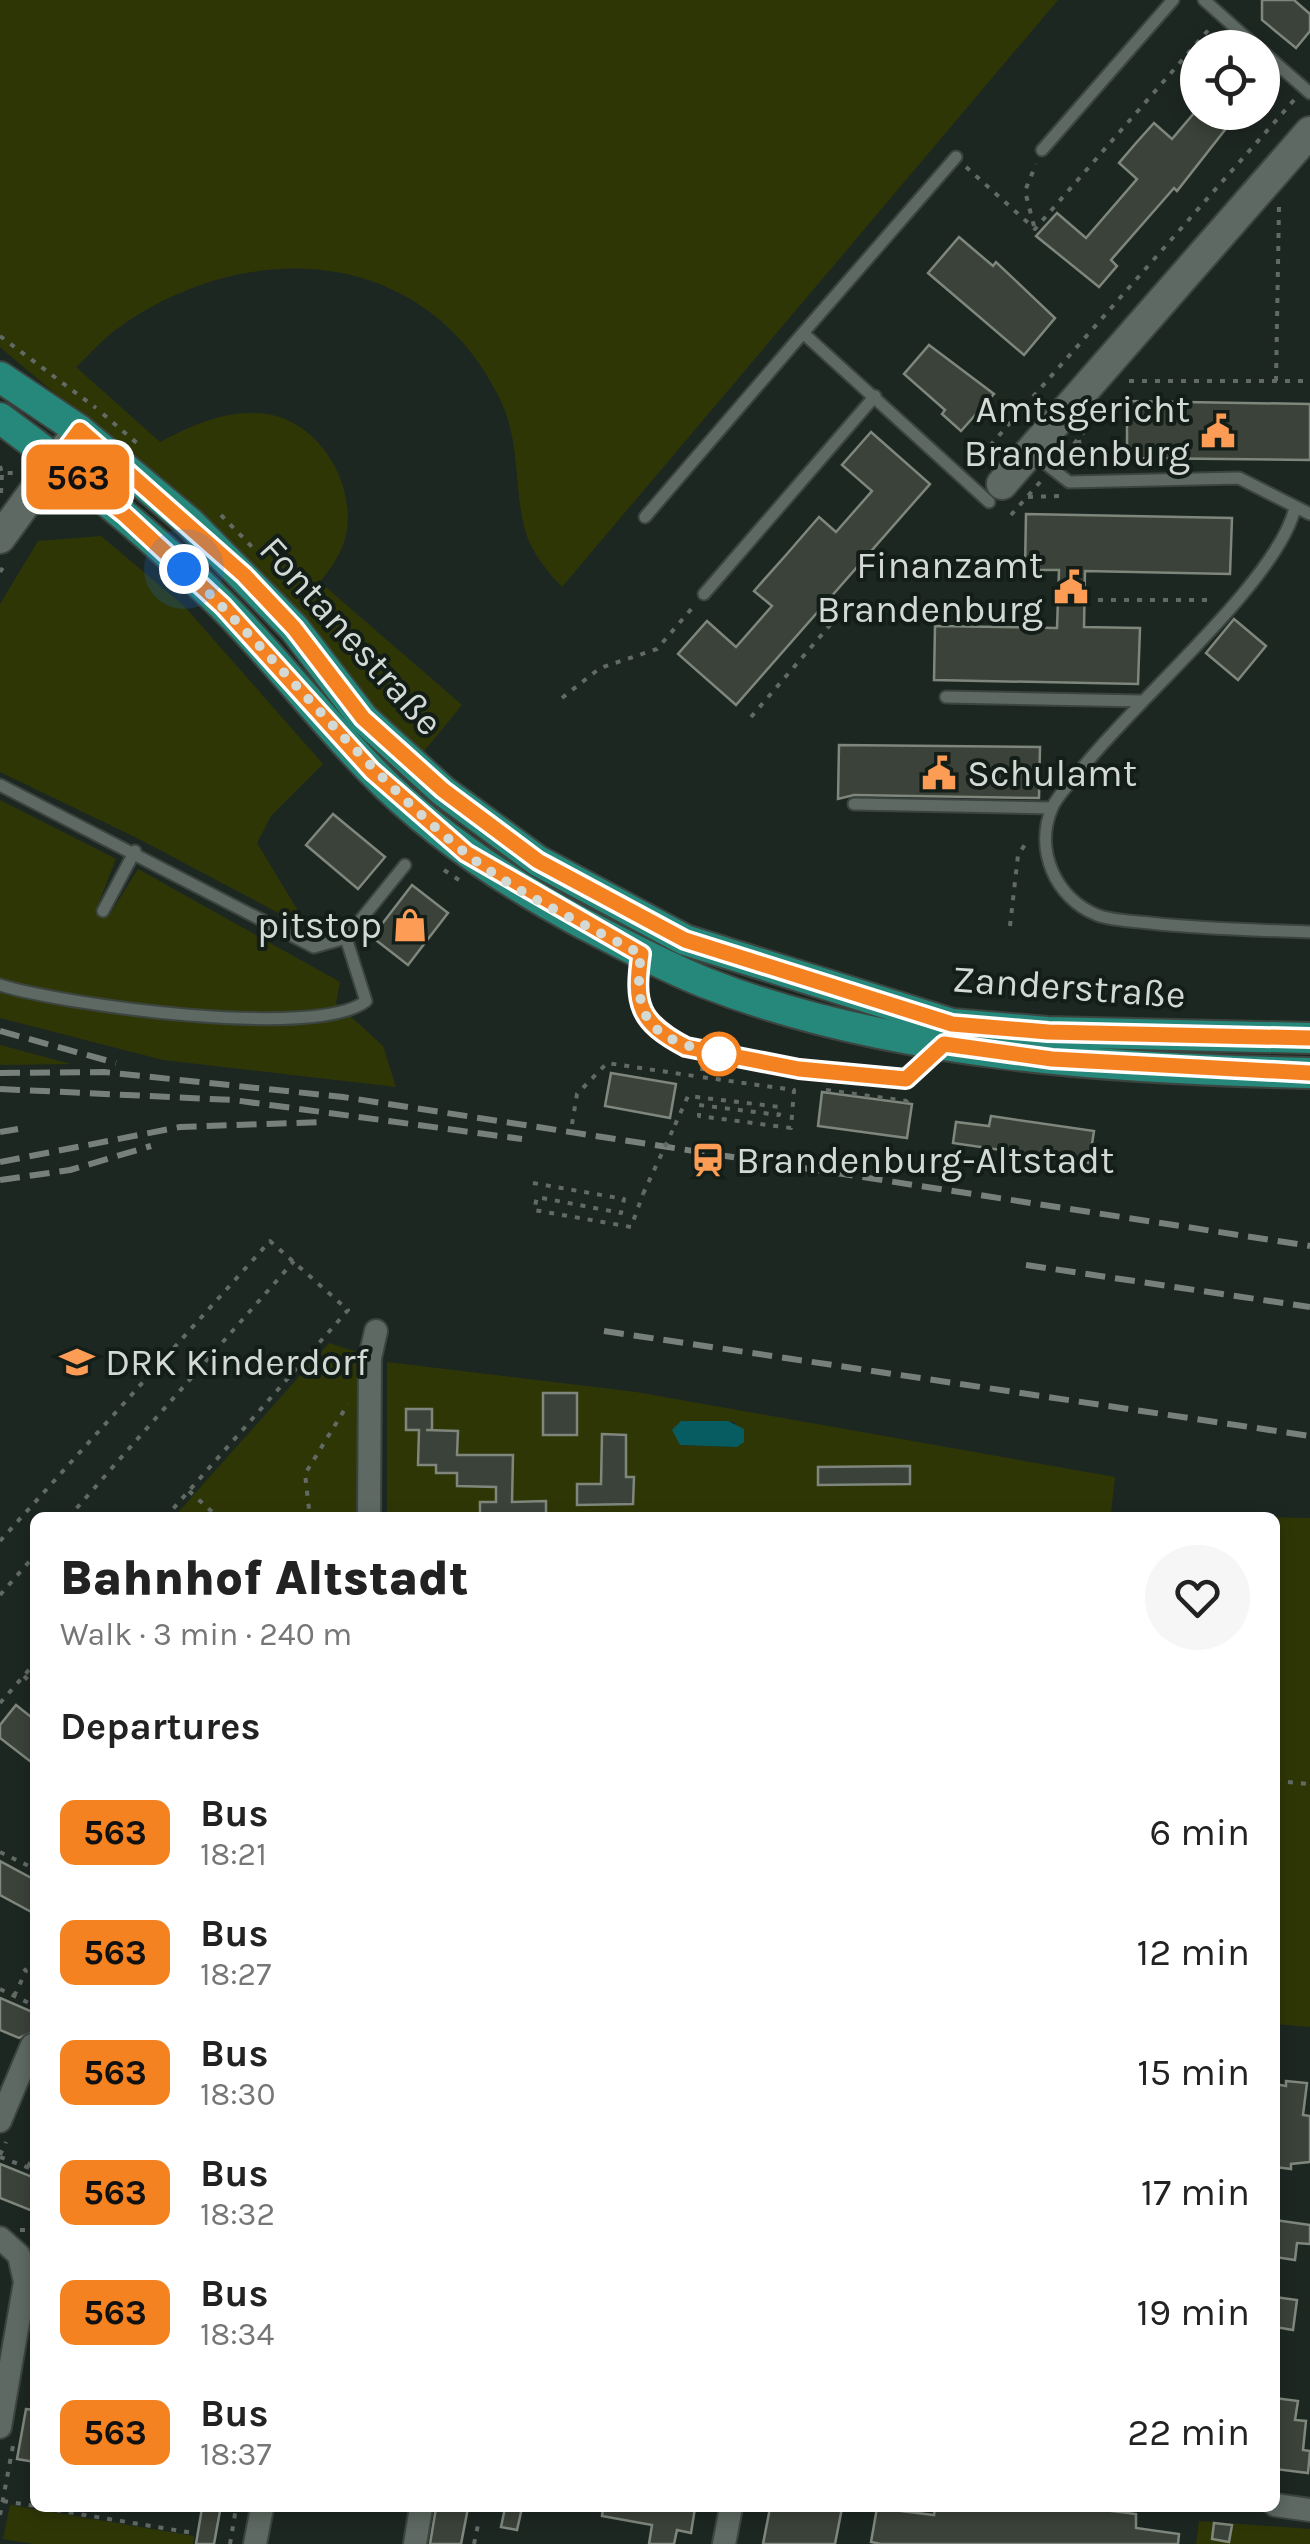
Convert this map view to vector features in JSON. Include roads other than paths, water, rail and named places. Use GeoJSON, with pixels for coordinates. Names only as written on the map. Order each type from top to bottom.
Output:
{"type":"FeatureCollection","features":[{"type":"Feature","properties":{"kind":"main road","name":"Fontanestraße"},"geometry":{"type":"LineString","coordinates":[[0,377],[80,430],[244,575],[294,628],[363,718],[443,790],[538,861],[577,883],[685,940],[770,970]]}},
{"type":"Feature","properties":{"kind":"main road","name":"Fontanestraße"},"geometry":{"type":"LineString","coordinates":[[0,418],[124,514],[223,606],[372,771],[466,853],[641,954]]}},
{"type":"Feature","properties":{"kind":"main road","name":"Zanderstraße"},"geometry":{"type":"LineString","coordinates":[[641,954],[709,984],[801,1013],[944,1044],[1052,1059],[1310,1073]]}},
{"type":"Feature","properties":{"kind":"main road","name":"Zanderstraße"},"geometry":{"type":"LineString","coordinates":[[770,970],[952,1024],[1310,1038]]}},
{"type":"Feature","properties":{"kind":"street"},"geometry":{"type":"LineString","coordinates":[[1006,494],[1031,452],[1310,132]]}},
{"type":"Feature","properties":{"kind":"street"},"geometry":{"type":"LineString","coordinates":[[0,538],[80,430]]}},
{"type":"Feature","properties":{"kind":"street"},"geometry":{"type":"LineString","coordinates":[[369,1512],[370,1358],[376,1330]]}},
{"type":"Feature","properties":{"kind":"street"},"geometry":{"type":"LineString","coordinates":[[0,2121],[30,2050]]}},
{"type":"Feature","properties":{"kind":"street"},"geometry":{"type":"LineString","coordinates":[[0,2238],[25,2264],[0,2428]]}},
{"type":"Feature","properties":{"kind":"street"},"geometry":{"type":"LineString","coordinates":[[1280,2506],[1310,2510]]}},
{"type":"Feature","properties":{"kind":"street"},"geometry":{"type":"LineString","coordinates":[[256,2544],[261,2512]]}},
{"type":"Feature","properties":{"kind":"street"},"geometry":{"type":"LineString","coordinates":[[415,2544],[420,2512]]}},
{"type":"Feature","properties":{"kind":"street"},"geometry":{"type":"LineString","coordinates":[[724,2544],[729,2512]]}},
{"type":"Feature","properties":{"kind":"lane"},"geometry":{"type":"LineString","coordinates":[[1042,150],[1173,0]]}},
{"type":"Feature","properties":{"kind":"lane"},"geometry":{"type":"LineString","coordinates":[[1204,0],[1238,30]]}},
{"type":"Feature","properties":{"kind":"lane"},"geometry":{"type":"LineString","coordinates":[[1280,67],[1307,91]]}},
{"type":"Feature","properties":{"kind":"lane"},"geometry":{"type":"LineString","coordinates":[[645,518],[956,157]]}},
{"type":"Feature","properties":{"kind":"lane"},"geometry":{"type":"LineString","coordinates":[[803,333],[962,478],[1006,494]]}},
{"type":"Feature","properties":{"kind":"lane"},"geometry":{"type":"LineString","coordinates":[[704,594],[875,396]]}},
{"type":"Feature","properties":{"kind":"lane"},"geometry":{"type":"LineString","coordinates":[[1031,452],[1068,482],[1239,478],[1310,514]]}},
{"type":"Feature","properties":{"kind":"lane"},"geometry":{"type":"LineString","coordinates":[[1295,508],[1291,524],[1266,562],[1052,808],[1052,878],[1078,904],[1098,915],[1202,929],[1310,932]]}},
{"type":"Feature","properties":{"kind":"lane"},"geometry":{"type":"LineString","coordinates":[[946,696],[1142,701]]}},
{"type":"Feature","properties":{"kind":"lane"},"geometry":{"type":"LineString","coordinates":[[0,785],[135,851],[314,947],[346,938],[405,865]]}},
{"type":"Feature","properties":{"kind":"lane"},"geometry":{"type":"LineString","coordinates":[[854,804],[1052,808]]}},
{"type":"Feature","properties":{"kind":"lane"},"geometry":{"type":"LineString","coordinates":[[104,911],[135,851]]}},
{"type":"Feature","properties":{"kind":"lane"},"geometry":{"type":"LineString","coordinates":[[0,986],[106,1006],[250,1019],[352,1012],[366,1000],[346,938]]}},
{"type":"Feature","properties":{"kind":"lane"},"geometry":{"type":"LineString","coordinates":[[641,954],[636,995],[639,1008],[671,1039],[705,1051],[799,1069],[906,1079],[944,1044]]}},
{"type":"Feature","properties":{"kind":"water"},"geometry":{"type":"Polygon","coordinates":[[[681,1421],[728,1421],[744,1429],[744,1442],[737,1447],[680,1445],[672,1430],[681,1421]]]}},
{"type":"Feature","properties":{"kind":"railway"},"geometry":{"type":"LineString","coordinates":[[0,1031],[116,1063]]}},
{"type":"Feature","properties":{"kind":"railway"},"geometry":{"type":"LineString","coordinates":[[0,1073],[104,1072],[343,1097],[1310,1246]]}},
{"type":"Feature","properties":{"kind":"railway"},"geometry":{"type":"LineString","coordinates":[[0,1089],[233,1100],[522,1139]]}},
{"type":"Feature","properties":{"kind":"railway"},"geometry":{"type":"LineString","coordinates":[[0,1162],[180,1127],[322,1122]]}},
{"type":"Feature","properties":{"kind":"railway"},"geometry":{"type":"LineString","coordinates":[[0,1132],[18,1129]]}},
{"type":"Feature","properties":{"kind":"railway"},"geometry":{"type":"LineString","coordinates":[[0,1180],[70,1170],[151,1146]]}},
{"type":"Feature","properties":{"kind":"railway"},"geometry":{"type":"LineString","coordinates":[[1026,1265],[1310,1307]]}},
{"type":"Feature","properties":{"kind":"railway"},"geometry":{"type":"LineString","coordinates":[[604,1331],[1310,1436]]}},
{"type":"Feature","properties":{"kind":"place","name":"Amtsgericht Brandenburg"},"geometry":{"type":"Point","coordinates":[1218,431]}},
{"type":"Feature","properties":{"kind":"place","name":"Finanzamt Brandenburg"},"geometry":{"type":"Point","coordinates":[1071,587]}},
{"type":"Feature","properties":{"kind":"place","name":"Schulamt"},"geometry":{"type":"Point","coordinates":[939,773]}},
{"type":"Feature","properties":{"kind":"place","name":"pitstop"},"geometry":{"type":"Point","coordinates":[410,925]}},
{"type":"Feature","properties":{"kind":"place","name":"Brandenburg-Altstadt"},"geometry":{"type":"Point","coordinates":[708,1160]}},
{"type":"Feature","properties":{"kind":"place","name":"DRK Kinderdorf"},"geometry":{"type":"Point","coordinates":[77,1362]}}]}
